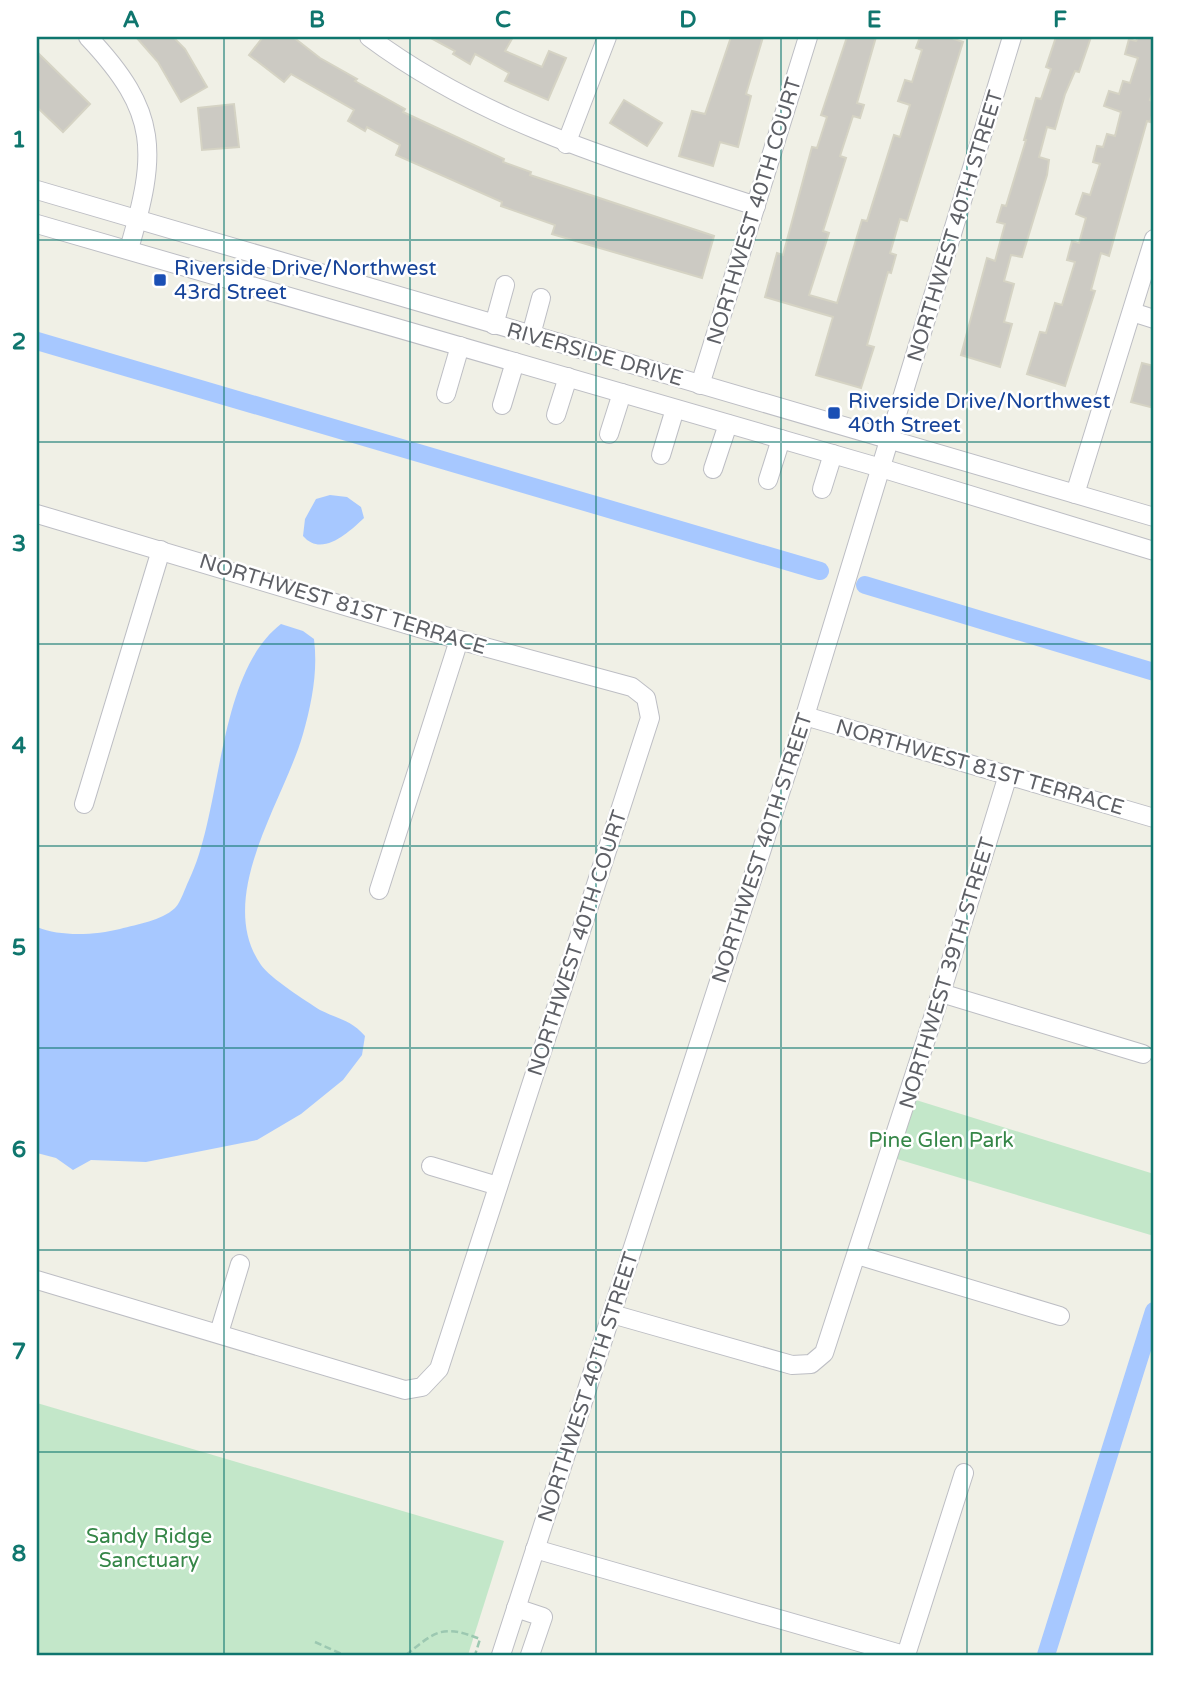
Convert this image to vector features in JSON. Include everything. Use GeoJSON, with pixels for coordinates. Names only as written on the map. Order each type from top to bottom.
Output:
{"type":"FeatureCollection","features":[{"type":"Feature","properties":{"kind":"street"},"geometry":{"type":"LineString","coordinates":[[88,37],[114,65],[134,94],[147,128],[148,170],[129,249]]}},
{"type":"Feature","properties":{"kind":"street"},"geometry":{"type":"LineString","coordinates":[[369,37],[441,84],[566,144],[755,206]]}},
{"type":"Feature","properties":{"kind":"street"},"geometry":{"type":"LineString","coordinates":[[566,144],[607,37]]}},
{"type":"Feature","properties":{"kind":"street","name":"NORTHWEST 40TH COURT"},"geometry":{"type":"LineString","coordinates":[[700,385],[808,37]]}},
{"type":"Feature","properties":{"kind":"street","name":"NORTHWEST 40TH STREET"},"geometry":{"type":"LineString","coordinates":[[506,1654],[516,1608],[805,716],[1012,37]]}},
{"type":"Feature","properties":{"kind":"street","name":"RIVERSIDE DRIVE"},"geometry":{"type":"LineString","coordinates":[[37,190],[1154,517]]}},
{"type":"Feature","properties":{"kind":"street","name":"RIVERSIDE DRIVE"},"geometry":{"type":"LineString","coordinates":[[37,224],[881,468],[1154,551]]}},
{"type":"Feature","properties":{"kind":"street"},"geometry":{"type":"LineString","coordinates":[[1075,494],[1154,239]]}},
{"type":"Feature","properties":{"kind":"street"},"geometry":{"type":"LineString","coordinates":[[494,324],[505,285]]}},
{"type":"Feature","properties":{"kind":"street"},"geometry":{"type":"LineString","coordinates":[[531,335],[541,298]]}},
{"type":"Feature","properties":{"kind":"street"},"geometry":{"type":"LineString","coordinates":[[1132,312],[1154,319]]}},
{"type":"Feature","properties":{"kind":"street"},"geometry":{"type":"LineString","coordinates":[[446,394],[460,346]]}},
{"type":"Feature","properties":{"kind":"street"},"geometry":{"type":"LineString","coordinates":[[502,405],[515,362]]}},
{"type":"Feature","properties":{"kind":"street"},"geometry":{"type":"LineString","coordinates":[[556,415],[568,377]]}},
{"type":"Feature","properties":{"kind":"street"},"geometry":{"type":"LineString","coordinates":[[608,434],[622,393]]}},
{"type":"Feature","properties":{"kind":"street"},"geometry":{"type":"LineString","coordinates":[[661,455],[676,409]]}},
{"type":"Feature","properties":{"kind":"street"},"geometry":{"type":"LineString","coordinates":[[713,469],[728,424]]}},
{"type":"Feature","properties":{"kind":"street"},"geometry":{"type":"LineString","coordinates":[[768,480],[781,439]]}},
{"type":"Feature","properties":{"kind":"street"},"geometry":{"type":"LineString","coordinates":[[822,489],[833,454]]}},
{"type":"Feature","properties":{"kind":"street","name":"NORTHWEST 81ST TERRACE"},"geometry":{"type":"LineString","coordinates":[[37,514],[459,640],[632,687],[646,698]]}},
{"type":"Feature","properties":{"kind":"street"},"geometry":{"type":"LineString","coordinates":[[84,804],[162,550]]}},
{"type":"Feature","properties":{"kind":"street"},"geometry":{"type":"LineString","coordinates":[[379,890],[459,640]]}},
{"type":"Feature","properties":{"kind":"street","name":"NORTHWEST 40TH COURT"},"geometry":{"type":"LineString","coordinates":[[219,1333],[405,1390],[422,1387],[439,1369],[650,718],[646,698]]}},
{"type":"Feature","properties":{"kind":"street","name":"NORTHWEST 81ST TERRACE"},"geometry":{"type":"LineString","coordinates":[[805,716],[1154,818]]}},
{"type":"Feature","properties":{"kind":"street","name":"NORTHWEST 39TH STREET"},"geometry":{"type":"LineString","coordinates":[[612,1314],[792,1366],[811,1364],[824,1353],[941,993],[1008,775]]}},
{"type":"Feature","properties":{"kind":"street"},"geometry":{"type":"LineString","coordinates":[[941,993],[1143,1054]]}},
{"type":"Feature","properties":{"kind":"street"},"geometry":{"type":"LineString","coordinates":[[431,1166],[498,1186]]}},
{"type":"Feature","properties":{"kind":"street"},"geometry":{"type":"LineString","coordinates":[[857,1255],[1060,1316]]}},
{"type":"Feature","properties":{"kind":"street"},"geometry":{"type":"LineString","coordinates":[[37,1280],[219,1333],[240,1264]]}},
{"type":"Feature","properties":{"kind":"street"},"geometry":{"type":"LineString","coordinates":[[535,1549],[905,1655],[964,1473]]}},
{"type":"Feature","properties":{"kind":"street"},"geometry":{"type":"LineString","coordinates":[[516,1608],[543,1616],[530,1655]]}},
{"type":"Feature","properties":{"kind":"path"},"geometry":{"type":"LineString","coordinates":[[407,1655],[435,1632],[455,1629],[480,1639],[475,1655]]}},
{"type":"Feature","properties":{"kind":"path"},"geometry":{"type":"LineString","coordinates":[[315,1642],[344,1655]]}},
{"type":"Feature","properties":{"kind":"green space","name":"Pine Glen Park"},"geometry":{"type":"Polygon","coordinates":[[[916,1100],[1154,1174],[1154,1236],[897,1159],[916,1100]]]}},
{"type":"Feature","properties":{"kind":"green space","name":"Sandy Ridge Sanctuary"},"geometry":{"type":"Polygon","coordinates":[[[37,1403],[504,1541],[468,1655],[37,1655],[37,1403]]]}},
{"type":"Feature","properties":{"kind":"water"},"geometry":{"type":"Polygon","coordinates":[[[330,495],[347,497],[361,507],[364,518],[343,536],[327,544],[310,542],[303,536],[305,519],[316,499],[330,495]]]}},
{"type":"Feature","properties":{"kind":"water"},"geometry":{"type":"Polygon","coordinates":[[[281,624],[303,631],[314,639],[315,675],[303,734],[257,849],[249,880],[245,910],[249,938],[261,965],[272,976],[320,1010],[349,1023],[365,1036],[362,1055],[343,1080],[301,1114],[257,1140],[146,1162],[91,1160],[73,1170],[56,1158],[37,1153],[37,927],[67,934],[110,931],[156,919],[177,905],[200,851],[223,744],[244,675],[260,646],[281,624]]]}},
{"type":"Feature","properties":{"kind":"building"},"geometry":{"type":"Polygon","coordinates":[[[136,37],[173,37],[185,49],[207,87],[181,102],[158,62],[136,37]]]}},
{"type":"Feature","properties":{"kind":"building"},"geometry":{"type":"Polygon","coordinates":[[[263,37],[293,37],[320,58],[357,79],[355,81],[405,109],[403,112],[504,159],[503,162],[531,172],[530,175],[714,236],[702,278],[552,234],[555,225],[501,206],[502,202],[396,155],[400,145],[367,127],[365,131],[348,121],[354,110],[291,74],[284,82],[249,55],[263,37]]]}},
{"type":"Feature","properties":{"kind":"building"},"geometry":{"type":"Polygon","coordinates":[[[429,37],[513,37],[505,51],[542,67],[549,51],[566,58],[548,100],[505,81],[509,73],[475,54],[470,64],[453,54],[455,51],[429,37]]]}},
{"type":"Feature","properties":{"kind":"building"},"geometry":{"type":"Polygon","coordinates":[[[731,37],[763,37],[746,94],[751,96],[738,147],[720,142],[713,166],[679,156],[692,111],[705,114],[731,37]]]}},
{"type":"Feature","properties":{"kind":"building"},"geometry":{"type":"Polygon","coordinates":[[[847,37],[876,37],[857,103],[864,105],[860,118],[853,116],[840,156],[846,158],[823,231],[829,233],[809,295],[837,303],[862,220],[867,221],[894,135],[900,137],[910,105],[898,101],[905,80],[912,82],[922,50],[916,48],[920,37],[955,37],[954,39],[963,42],[907,221],[900,219],[890,253],[896,255],[891,273],[888,272],[867,345],[874,347],[861,388],[816,375],[833,317],[765,297],[777,253],[783,255],[812,147],[817,148],[827,117],[821,115],[847,37]]]}},
{"type":"Feature","properties":{"kind":"building"},"geometry":{"type":"Polygon","coordinates":[[[1056,37],[1091,37],[1079,72],[1075,71],[1065,94],[1055,129],[1047,127],[1039,157],[1049,160],[1047,175],[1022,257],[1011,255],[1004,281],[1014,284],[1004,322],[1012,324],[1000,367],[961,355],[987,258],[995,261],[1005,224],[997,222],[1002,205],[1006,206],[1036,98],[1041,99],[1051,69],[1046,67],[1056,37]]]}},
{"type":"Feature","properties":{"kind":"building"},"geometry":{"type":"Polygon","coordinates":[[[1138,37],[1154,37],[1154,88],[1150,100],[1154,102],[1154,109],[1150,122],[1147,121],[1109,256],[1101,253],[1091,290],[1095,291],[1065,386],[1027,374],[1040,332],[1046,333],[1055,303],[1062,305],[1075,262],[1067,260],[1072,241],[1079,243],[1086,218],[1076,214],[1083,193],[1090,195],[1100,164],[1093,162],[1097,146],[1103,147],[1107,134],[1115,136],[1121,112],[1104,106],[1109,91],[1119,94],[1123,81],[1130,83],[1138,58],[1125,54],[1129,39],[1136,41],[1138,37]]]}},
{"type":"Feature","properties":{"kind":"building"},"geometry":{"type":"Polygon","coordinates":[[[37,52],[90,104],[63,132],[37,107],[37,52]]]}},
{"type":"Feature","properties":{"kind":"building"},"geometry":{"type":"Polygon","coordinates":[[[624,100],[662,123],[647,146],[610,123],[624,100]]]}},
{"type":"Feature","properties":{"kind":"building"},"geometry":{"type":"Polygon","coordinates":[[[234,104],[239,147],[202,150],[198,108],[234,104]]]}},
{"type":"Feature","properties":{"kind":"building"},"geometry":{"type":"Polygon","coordinates":[[[1142,363],[1154,366],[1154,408],[1131,402],[1142,363]]]}},
{"type":"Feature","properties":{"kind":"waterway"},"geometry":{"type":"LineString","coordinates":[[37,341],[820,571]]}},
{"type":"Feature","properties":{"kind":"waterway"},"geometry":{"type":"LineString","coordinates":[[865,585],[1154,672]]}},
{"type":"Feature","properties":{"kind":"waterway"},"geometry":{"type":"LineString","coordinates":[[1046,1655],[1154,1311]]}},
{"type":"Feature","properties":{"kind":"place","name":"Riverside Drive/Northwest 43rd Street"},"geometry":{"type":"Point","coordinates":[160,280]}},
{"type":"Feature","properties":{"kind":"place","name":"Riverside Drive/Northwest 40th Street"},"geometry":{"type":"Point","coordinates":[834,413]}}]}
